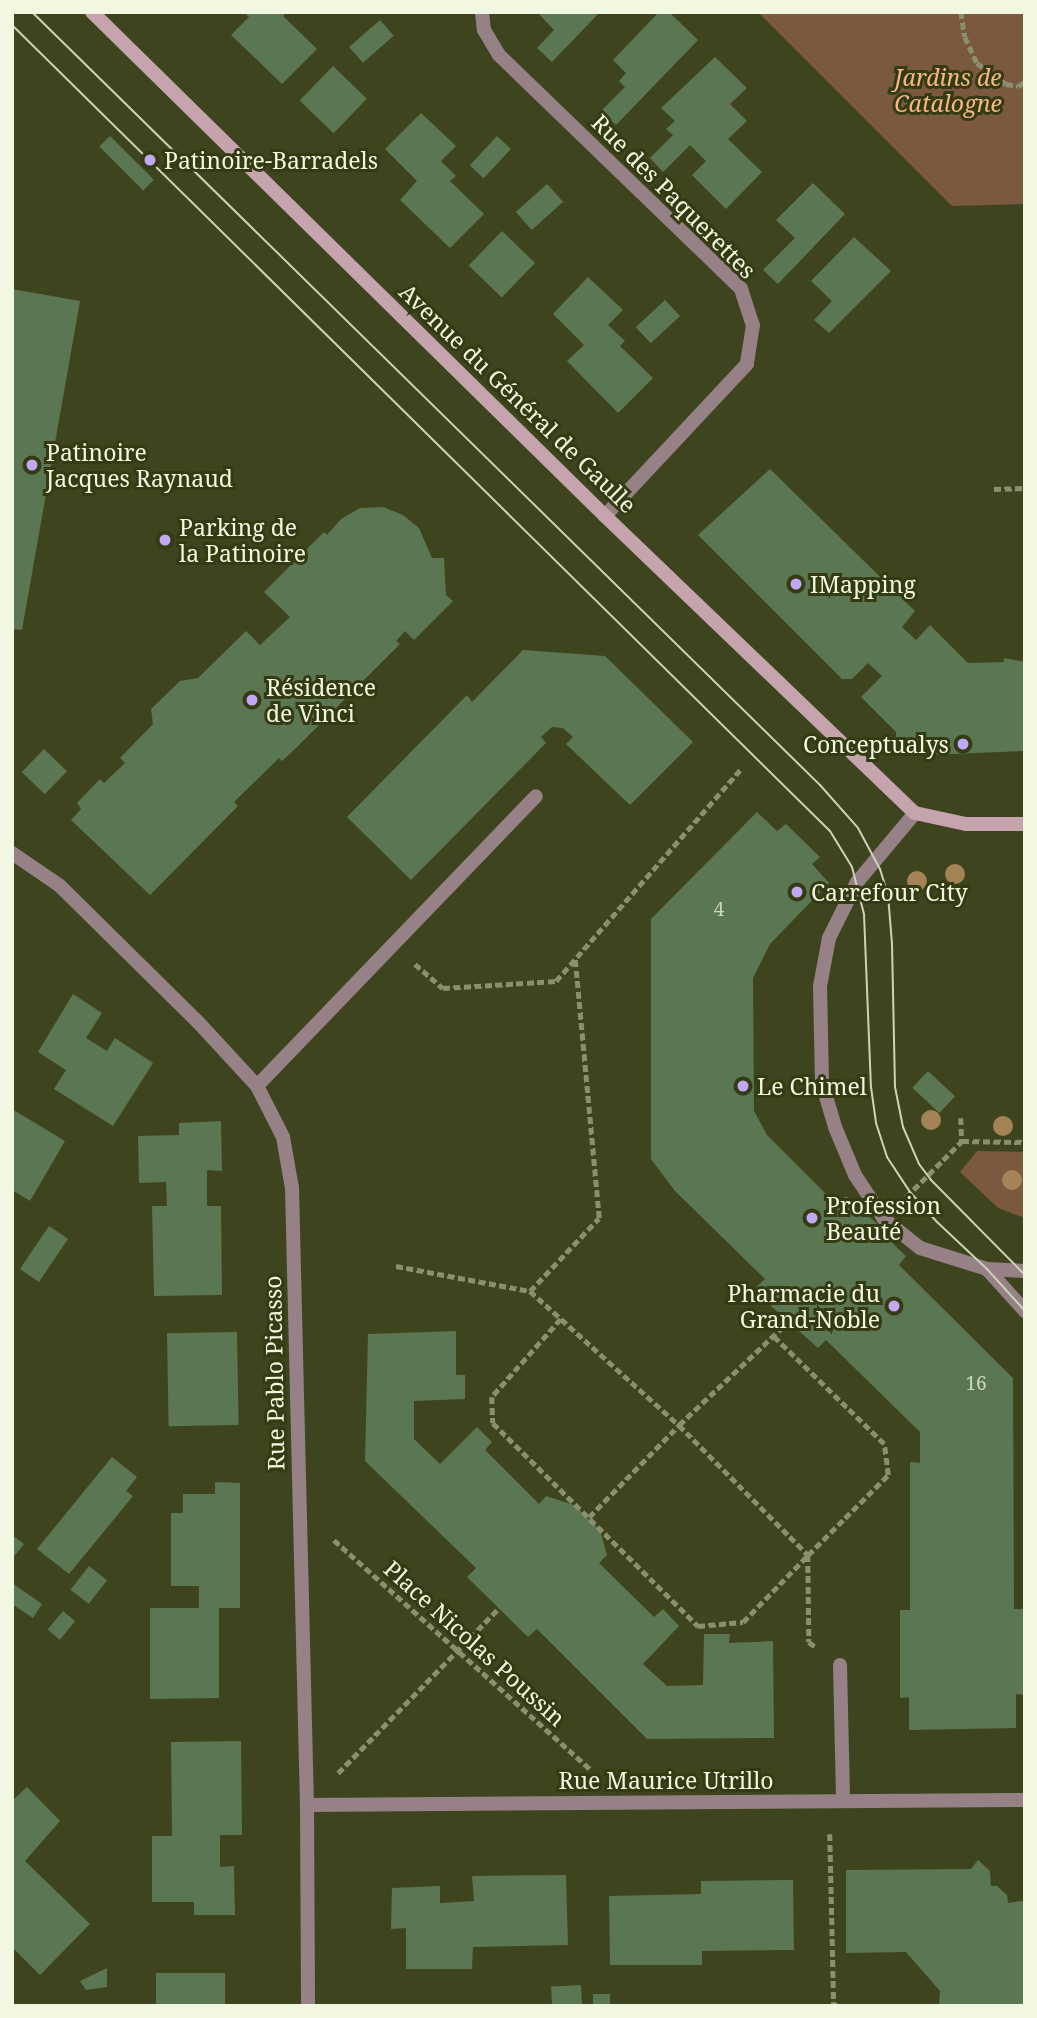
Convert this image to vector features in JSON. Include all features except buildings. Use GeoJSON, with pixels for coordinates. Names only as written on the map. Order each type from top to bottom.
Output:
{"type":"FeatureCollection","features":[{"type":"Feature","properties":{"kind":"street","name":"Avenue du Général de Gaulle"},"geometry":{"type":"LineString","coordinates":[[92,12],[605,516],[915,813]]}},
{"type":"Feature","properties":{"kind":"street","name":"Rue des Paquerettes"},"geometry":{"type":"LineString","coordinates":[[482,12],[484,30],[499,55],[740,289],[753,325],[747,364],[605,516]]}},
{"type":"Feature","properties":{"kind":"street"},"geometry":{"type":"LineString","coordinates":[[257,1086],[536,796]]}},
{"type":"Feature","properties":{"kind":"street"},"geometry":{"type":"LineString","coordinates":[[1025,824],[965,824],[915,813],[866,870],[843,906],[830,938],[820,986],[822,1083],[835,1127],[855,1175],[884,1219],[920,1248],[987,1269],[1025,1271]]}},
{"type":"Feature","properties":{"kind":"street","name":"Rue Pablo Picasso"},"geometry":{"type":"LineString","coordinates":[[12,853],[60,886],[198,1022],[257,1086],[283,1137],[292,1188],[307,1805],[308,2006]]}},
{"type":"Feature","properties":{"kind":"street"},"geometry":{"type":"LineString","coordinates":[[987,1269],[1025,1311]]}},
{"type":"Feature","properties":{"kind":"street"},"geometry":{"type":"LineString","coordinates":[[836,1802],[840,1665]]}},
{"type":"Feature","properties":{"kind":"street","name":"Rue Maurice Utrillo"},"geometry":{"type":"LineString","coordinates":[[307,1805],[1025,1800]]}},
{"type":"Feature","properties":{"kind":"path"},"geometry":{"type":"LineString","coordinates":[[961,12],[965,37],[977,63],[1006,84],[1018,86],[1025,82]]}},
{"type":"Feature","properties":{"kind":"path"},"geometry":{"type":"LineString","coordinates":[[994,489],[1025,488]]}},
{"type":"Feature","properties":{"kind":"path"},"geometry":{"type":"LineString","coordinates":[[391,945],[443,988],[556,981],[742,768]]}},
{"type":"Feature","properties":{"kind":"path"},"geometry":{"type":"LineString","coordinates":[[530,1292],[599,1218],[575,957]]}},
{"type":"Feature","properties":{"kind":"path"},"geometry":{"type":"LineString","coordinates":[[961,1118],[962,1141]]}},
{"type":"Feature","properties":{"kind":"path"},"geometry":{"type":"LineString","coordinates":[[884,1219],[962,1141],[1025,1142]]}},
{"type":"Feature","properties":{"kind":"path"},"geometry":{"type":"LineString","coordinates":[[396,1266],[530,1292],[679,1425],[808,1555],[809,1642],[840,1665]]}},
{"type":"Feature","properties":{"kind":"path"},"geometry":{"type":"LineString","coordinates":[[561,1319],[492,1397],[493,1423],[698,1626],[743,1622],[888,1475],[884,1444],[772,1335]]}},
{"type":"Feature","properties":{"kind":"path"},"geometry":{"type":"LineString","coordinates":[[589,1517],[679,1425],[788,1322]]}},
{"type":"Feature","properties":{"kind":"path","name":"Place Nicolas Poussin"},"geometry":{"type":"LineString","coordinates":[[299,1509],[628,1803]]}},
{"type":"Feature","properties":{"kind":"path"},"geometry":{"type":"LineString","coordinates":[[307,1805],[499,1608]]}},
{"type":"Feature","properties":{"kind":"path"},"geometry":{"type":"LineString","coordinates":[[836,1802],[834,2004],[838,2006]]}},
{"type":"Feature","properties":{"kind":"green space","name":"Jardins de Catalogne"},"geometry":{"type":"Polygon","coordinates":[[[758,12],[1025,12],[1025,204],[952,206],[758,12]]]}},
{"type":"Feature","properties":{"kind":"green space"},"geometry":{"type":"Polygon","coordinates":[[[977,1151],[1025,1152],[1025,1218],[998,1208],[960,1172],[977,1151]]]}},
{"type":"Feature","properties":{"kind":"tram line"},"geometry":{"type":"LineString","coordinates":[[32,12],[820,785],[858,828],[880,869],[888,895],[892,944],[895,1087],[903,1127],[919,1164],[931,1180],[1025,1275]]}},
{"type":"Feature","properties":{"kind":"tram line"},"geometry":{"type":"LineString","coordinates":[[12,25],[830,831],[852,867],[864,914],[871,1087],[876,1123],[887,1157],[910,1192],[1025,1311]]}},
{"type":"Feature","properties":{"kind":"place","name":"Patinoire-Barradels"},"geometry":{"type":"Point","coordinates":[150,160]}},
{"type":"Feature","properties":{"kind":"place","name":"Patinoire Jacques Raynaud"},"geometry":{"type":"Point","coordinates":[32,465]}},
{"type":"Feature","properties":{"kind":"place","name":"Parking de la Patinoire"},"geometry":{"type":"Point","coordinates":[165,540]}},
{"type":"Feature","properties":{"kind":"place","name":"IMapping"},"geometry":{"type":"Point","coordinates":[796,584]}},
{"type":"Feature","properties":{"kind":"place","name":"Résidence de Vinci"},"geometry":{"type":"Point","coordinates":[252,700]}},
{"type":"Feature","properties":{"kind":"place","name":"Conceptualys"},"geometry":{"type":"Point","coordinates":[963,744]}},
{"type":"Feature","properties":{"kind":"place","name":"Carrefour City"},"geometry":{"type":"Point","coordinates":[797,892]}},
{"type":"Feature","properties":{"kind":"place","name":"Le Chimel"},"geometry":{"type":"Point","coordinates":[743,1086]}},
{"type":"Feature","properties":{"kind":"place","name":"Profession Beauté"},"geometry":{"type":"Point","coordinates":[812,1218]}},
{"type":"Feature","properties":{"kind":"place","name":"Pharmacie du Grand-Noble"},"geometry":{"type":"Point","coordinates":[894,1306]}}]}
